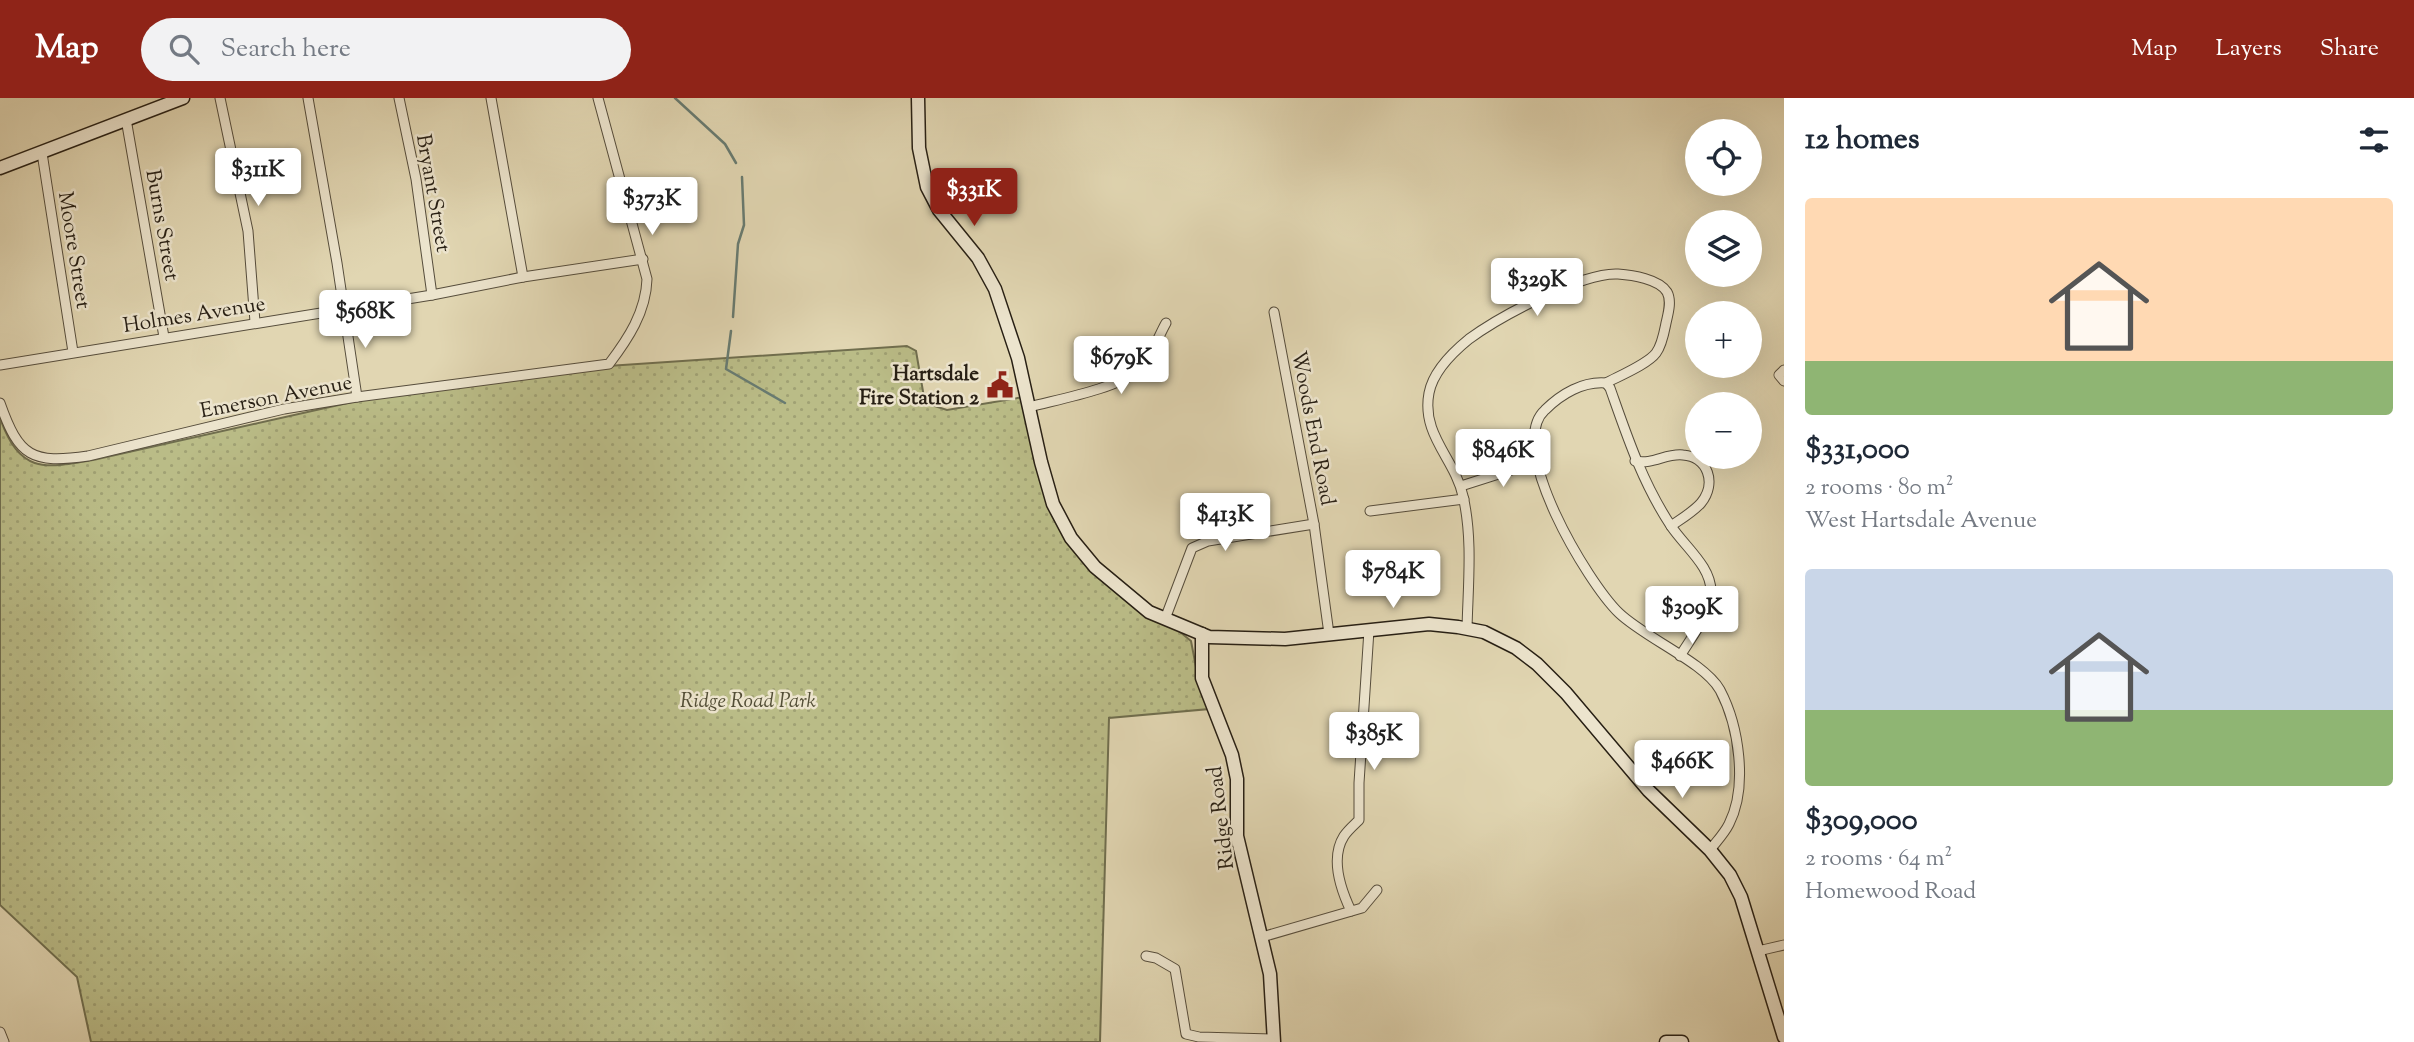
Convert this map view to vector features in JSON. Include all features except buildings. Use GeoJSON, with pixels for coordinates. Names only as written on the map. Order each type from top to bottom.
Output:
{"type":"FeatureCollection","features":[{"type":"Feature","properties":{"kind":"main road"},"geometry":{"type":"LineString","coordinates":[[0,168],[183,98]]}},
{"type":"Feature","properties":{"kind":"main road"},"geometry":{"type":"LineString","coordinates":[[918,98],[919,148],[927,187],[939,210],[978,258],[1008,320],[1055,509],[1071,538],[1113,584],[1149,612],[1216,638],[1249,639],[1329,634],[1429,624],[1484,632],[1516,648],[1537,664],[1566,693],[1648,790],[1710,850],[1730,875],[1741,897],[1784,1037]]}},
{"type":"Feature","properties":{"kind":"main road","name":"Ridge Road"},"geometry":{"type":"LineString","coordinates":[[1202,634],[1202,678],[1232,755],[1237,779],[1237,836],[1270,974],[1274,1040]]}},
{"type":"Feature","properties":{"kind":"main road"},"geometry":{"type":"LineString","coordinates":[[1666,1042],[1682,1042]]}},
{"type":"Feature","properties":{"kind":"street"},"geometry":{"type":"LineString","coordinates":[[220,98],[248,231],[255,323]]}},
{"type":"Feature","properties":{"kind":"street"},"geometry":{"type":"LineString","coordinates":[[308,98],[357,397]]}},
{"type":"Feature","properties":{"kind":"street","name":"Bryant Street"},"geometry":{"type":"LineString","coordinates":[[399,98],[416,179],[432,295]]}},
{"type":"Feature","properties":{"kind":"street"},"geometry":{"type":"LineString","coordinates":[[491,98],[523,277]]}},
{"type":"Feature","properties":{"kind":"street"},"geometry":{"type":"LineString","coordinates":[[597,98],[643,259]]}},
{"type":"Feature","properties":{"kind":"street","name":"Burns Street"},"geometry":{"type":"LineString","coordinates":[[126,119],[164,337]]}},
{"type":"Feature","properties":{"kind":"street","name":"Moore Street"},"geometry":{"type":"LineString","coordinates":[[42,153],[73,352]]}},
{"type":"Feature","properties":{"kind":"street","name":"Holmes Avenue"},"geometry":{"type":"LineString","coordinates":[[0,365],[643,259]]}},
{"type":"Feature","properties":{"kind":"street","name":"Emerson Avenue"},"geometry":{"type":"LineString","coordinates":[[0,403],[9,428],[21,446],[36,456],[61,459],[88,456],[284,410],[357,397],[609,364],[624,344],[644,307],[647,279],[643,259]]}},
{"type":"Feature","properties":{"kind":"street"},"geometry":{"type":"LineString","coordinates":[[1467,629],[1468,533],[1464,499],[1461,486],[1433,436],[1427,404],[1429,390],[1435,378],[1446,361],[1467,340],[1485,328],[1548,295],[1592,276],[1619,274],[1656,283],[1665,290],[1669,301],[1663,337],[1656,354],[1606,383],[1598,382],[1574,388],[1541,412],[1534,429],[1533,441],[1536,462],[1555,513],[1588,574],[1621,616],[1712,680],[1719,690],[1737,735],[1740,786],[1729,824],[1710,850]]}},
{"type":"Feature","properties":{"kind":"street","name":"Woods End Road"},"geometry":{"type":"LineString","coordinates":[[1274,312],[1314,524],[1329,634]]}},
{"type":"Feature","properties":{"kind":"street"},"geometry":{"type":"LineString","coordinates":[[1030,407],[1097,389],[1138,370],[1146,362],[1166,323]]}},
{"type":"Feature","properties":{"kind":"street"},"geometry":{"type":"LineString","coordinates":[[1784,370],[1779,375],[1784,381]]}},
{"type":"Feature","properties":{"kind":"street"},"geometry":{"type":"LineString","coordinates":[[1606,383],[1635,461],[1649,489],[1688,551],[1703,566],[1709,577],[1711,595],[1707,608],[1680,656]]}},
{"type":"Feature","properties":{"kind":"street"},"geometry":{"type":"LineString","coordinates":[[1635,461],[1650,462],[1674,454],[1695,457],[1704,463],[1709,478],[1705,497],[1699,506],[1671,526]]}},
{"type":"Feature","properties":{"kind":"street"},"geometry":{"type":"LineString","coordinates":[[1461,486],[1536,462]]}},
{"type":"Feature","properties":{"kind":"street"},"geometry":{"type":"LineString","coordinates":[[1370,511],[1464,499]]}},
{"type":"Feature","properties":{"kind":"street"},"geometry":{"type":"LineString","coordinates":[[1165,619],[1192,548],[1209,541],[1314,524]]}},
{"type":"Feature","properties":{"kind":"street"},"geometry":{"type":"LineString","coordinates":[[1351,911],[1343,894],[1337,863],[1342,838],[1359,820],[1369,630]]}},
{"type":"Feature","properties":{"kind":"street"},"geometry":{"type":"LineString","coordinates":[[1262,937],[1362,908],[1377,890]]}},
{"type":"Feature","properties":{"kind":"street"},"geometry":{"type":"LineString","coordinates":[[1758,951],[1784,945]]}},
{"type":"Feature","properties":{"kind":"street"},"geometry":{"type":"LineString","coordinates":[[1146,956],[1165,962],[1175,969],[1186,1034],[1199,1037],[1274,1040]]}},
{"type":"Feature","properties":{"kind":"street"},"geometry":{"type":"LineString","coordinates":[[0,1032],[4,1042]]}},
{"type":"Feature","properties":{"kind":"green space","name":"Ridge Road Park"},"geometry":{"type":"Polygon","coordinates":[[[907,346],[916,351],[925,403],[947,410],[1024,397],[1039,470],[1101,579],[1142,611],[1174,627],[1191,641],[1197,672],[1209,709],[1109,718],[1100,1042],[91,1042],[77,977],[0,905],[0,418],[16,449],[25,458],[35,463],[60,465],[361,400],[593,367],[907,346]]]}},
{"type":"Feature","properties":{"kind":"waterway"},"geometry":{"type":"LineString","coordinates":[[675,98],[725,144],[736,163]]}},
{"type":"Feature","properties":{"kind":"waterway"},"geometry":{"type":"LineString","coordinates":[[733,317],[738,244],[744,225],[742,177]]}},
{"type":"Feature","properties":{"kind":"waterway"},"geometry":{"type":"LineString","coordinates":[[731,331],[726,369],[785,403]]}},
{"type":"Feature","properties":{"kind":"place","name":"Hartsdale Fire Station 2"},"geometry":{"type":"Point","coordinates":[1000,385]}}]}
